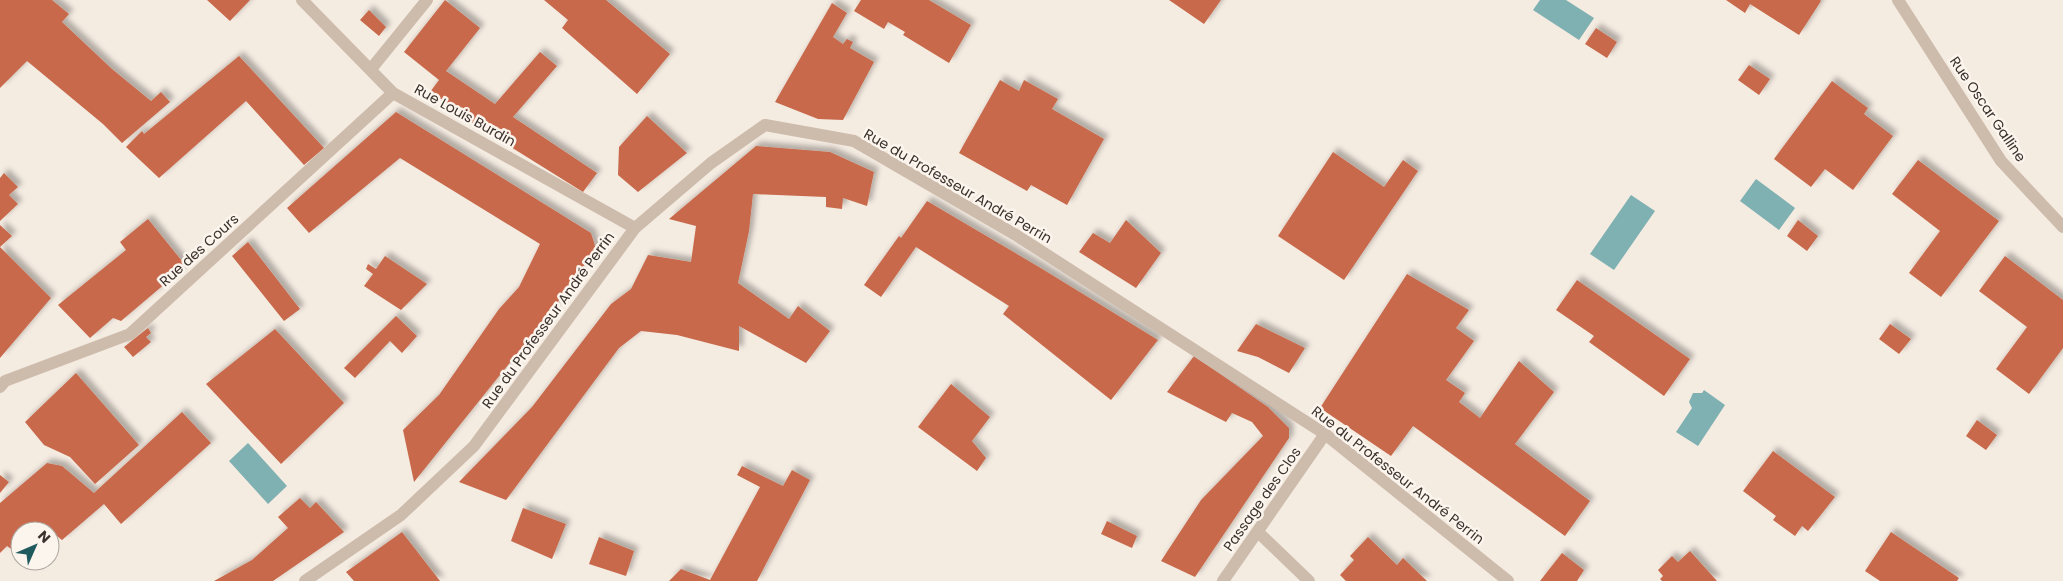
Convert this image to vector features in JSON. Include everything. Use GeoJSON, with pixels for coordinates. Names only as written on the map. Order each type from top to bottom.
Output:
{"type":"FeatureCollection","features":[{"type":"Feature","properties":{"kind":"street","name":"Rue Louis Burdin"},"geometry":{"type":"LineString","coordinates":[[302,0],[393,92],[635,228]]}},
{"type":"Feature","properties":{"kind":"street"},"geometry":{"type":"LineString","coordinates":[[370,69],[427,0]]}},
{"type":"Feature","properties":{"kind":"street","name":"Rue Oscar Galline"},"geometry":{"type":"LineString","coordinates":[[1898,0],[2001,161],[2063,227]]}},
{"type":"Feature","properties":{"kind":"street","name":"Rue des Cours"},"geometry":{"type":"LineString","coordinates":[[0,387],[5,381],[130,334],[393,92]]}},
{"type":"Feature","properties":{"kind":"street","name":"Rue du Professeur André Perrin"},"geometry":{"type":"LineString","coordinates":[[305,581],[401,515],[474,446],[635,228],[711,163],[765,125],[854,141],[1016,235],[1325,434],[1508,581]]}},
{"type":"Feature","properties":{"kind":"street","name":"Passage des Clos"},"geometry":{"type":"LineString","coordinates":[[1223,581],[1325,434]]}},
{"type":"Feature","properties":{"kind":"street"},"geometry":{"type":"LineString","coordinates":[[1258,532],[1309,581]]}},
{"type":"Feature","properties":{"kind":"water"},"geometry":{"type":"Polygon","coordinates":[[[1540,0],[1566,0],[1594,18],[1579,40],[1533,10],[1540,0]]]}},
{"type":"Feature","properties":{"kind":"water"},"geometry":{"type":"Polygon","coordinates":[[[1756,179],[1795,208],[1779,230],[1740,201],[1756,179]]]}},
{"type":"Feature","properties":{"kind":"water"},"geometry":{"type":"Polygon","coordinates":[[[1631,195],[1655,211],[1614,270],[1590,254],[1631,195]]]}},
{"type":"Feature","properties":{"kind":"water"},"geometry":{"type":"Polygon","coordinates":[[[1704,390],[1725,405],[1698,446],[1676,432],[1692,408],[1689,402],[1693,393],[1702,393],[1704,390]]]}},
{"type":"Feature","properties":{"kind":"water"},"geometry":{"type":"Polygon","coordinates":[[[248,443],[287,486],[268,504],[229,461],[248,443]]]}},
{"type":"Feature","properties":{"kind":"building"},"geometry":{"type":"Polygon","coordinates":[[[0,0],[52,0],[69,14],[62,22],[112,69],[151,101],[161,92],[170,102],[122,143],[103,124],[27,61],[0,88],[0,0]]]}},
{"type":"Feature","properties":{"kind":"building"},"geometry":{"type":"Polygon","coordinates":[[[207,0],[250,0],[230,21],[207,0]]]}},
{"type":"Feature","properties":{"kind":"building"},"geometry":{"type":"Polygon","coordinates":[[[445,0],[480,28],[446,71],[495,104],[540,52],[557,66],[513,117],[597,173],[583,192],[442,104],[444,101],[430,92],[439,80],[404,52],[445,0]]]}},
{"type":"Feature","properties":{"kind":"building"},"geometry":{"type":"Polygon","coordinates":[[[544,0],[606,0],[670,54],[637,94],[562,28],[568,20],[544,0]]]}},
{"type":"Feature","properties":{"kind":"building"},"geometry":{"type":"Polygon","coordinates":[[[861,0],[929,0],[971,25],[949,63],[903,35],[905,32],[888,22],[884,29],[854,11],[861,0]]]}},
{"type":"Feature","properties":{"kind":"building"},"geometry":{"type":"Polygon","coordinates":[[[1169,0],[1221,0],[1204,24],[1169,0]]]}},
{"type":"Feature","properties":{"kind":"building"},"geometry":{"type":"Polygon","coordinates":[[[1726,0],[1821,1],[1799,35],[1750,4],[1745,13],[1726,0]]]}},
{"type":"Feature","properties":{"kind":"building"},"geometry":{"type":"Polygon","coordinates":[[[832,3],[847,13],[833,37],[843,44],[847,39],[853,42],[850,48],[874,62],[843,120],[818,119],[775,102],[832,3]]]}},
{"type":"Feature","properties":{"kind":"building"},"geometry":{"type":"Polygon","coordinates":[[[369,10],[386,27],[379,36],[360,20],[369,10]]]}},
{"type":"Feature","properties":{"kind":"building"},"geometry":{"type":"Polygon","coordinates":[[[1596,28],[1617,42],[1607,58],[1585,44],[1596,28]]]}},
{"type":"Feature","properties":{"kind":"building"},"geometry":{"type":"Polygon","coordinates":[[[239,56],[324,148],[304,165],[246,101],[159,178],[126,147],[142,131],[144,134],[239,56]]]}},
{"type":"Feature","properties":{"kind":"building"},"geometry":{"type":"Polygon","coordinates":[[[1749,65],[1770,79],[1759,95],[1738,80],[1749,65]]]}},
{"type":"Feature","properties":{"kind":"building"},"geometry":{"type":"Polygon","coordinates":[[[1000,80],[1019,91],[1024,80],[1058,99],[1052,109],[1104,139],[1067,205],[1031,185],[1027,191],[959,153],[1000,80]]]}},
{"type":"Feature","properties":{"kind":"building"},"geometry":{"type":"Polygon","coordinates":[[[1832,81],[1868,108],[1864,114],[1893,136],[1853,190],[1825,169],[1811,187],[1774,159],[1832,81]]]}},
{"type":"Feature","properties":{"kind":"building"},"geometry":{"type":"Polygon","coordinates":[[[396,112],[591,233],[596,249],[549,314],[414,482],[403,430],[439,395],[499,309],[519,287],[540,244],[400,158],[309,233],[287,208],[396,112]]]}},
{"type":"Feature","properties":{"kind":"building"},"geometry":{"type":"Polygon","coordinates":[[[647,116],[687,153],[638,192],[618,175],[619,147],[647,116]]]}},
{"type":"Feature","properties":{"kind":"building"},"geometry":{"type":"Polygon","coordinates":[[[756,146],[830,152],[874,172],[867,206],[843,198],[842,209],[826,207],[826,197],[753,194],[749,231],[738,283],[789,319],[798,306],[830,331],[806,363],[739,326],[739,351],[677,335],[641,331],[619,348],[506,500],[459,482],[532,407],[611,304],[631,289],[648,255],[691,262],[696,226],[669,219],[756,146]]]}},
{"type":"Feature","properties":{"kind":"building"},"geometry":{"type":"Polygon","coordinates":[[[1333,152],[1384,187],[1403,160],[1418,171],[1344,280],[1278,236],[1333,152]]]}},
{"type":"Feature","properties":{"kind":"building"},"geometry":{"type":"Polygon","coordinates":[[[1918,160],[1999,221],[1941,297],[1909,273],[1940,231],[1892,194],[1918,160]]]}},
{"type":"Feature","properties":{"kind":"building"},"geometry":{"type":"Polygon","coordinates":[[[4,173],[18,187],[9,195],[18,204],[0,221],[0,178],[4,173]]]}},
{"type":"Feature","properties":{"kind":"building"},"geometry":{"type":"Polygon","coordinates":[[[927,201],[1158,340],[1111,400],[1003,314],[1009,306],[916,247],[881,297],[864,285],[927,201]]]}},
{"type":"Feature","properties":{"kind":"building"},"geometry":{"type":"Polygon","coordinates":[[[148,219],[186,266],[121,321],[113,318],[90,338],[58,305],[126,250],[120,242],[148,219]]]}},
{"type":"Feature","properties":{"kind":"building"},"geometry":{"type":"Polygon","coordinates":[[[1126,220],[1161,253],[1136,288],[1079,252],[1093,233],[1110,243],[1126,220]]]}},
{"type":"Feature","properties":{"kind":"building"},"geometry":{"type":"Polygon","coordinates":[[[1798,220],[1818,236],[1807,251],[1787,236],[1798,220]]]}},
{"type":"Feature","properties":{"kind":"building"},"geometry":{"type":"Polygon","coordinates":[[[0,225],[12,236],[0,247],[0,225]]]}},
{"type":"Feature","properties":{"kind":"building"},"geometry":{"type":"Polygon","coordinates":[[[248,242],[300,309],[284,321],[232,256],[248,242]]]}},
{"type":"Feature","properties":{"kind":"building"},"geometry":{"type":"Polygon","coordinates":[[[0,247],[51,298],[0,358],[0,247]]]}},
{"type":"Feature","properties":{"kind":"building"},"geometry":{"type":"Polygon","coordinates":[[[385,256],[427,284],[401,310],[364,286],[373,274],[366,269],[368,264],[376,269],[385,256]]]}},
{"type":"Feature","properties":{"kind":"building"},"geometry":{"type":"Polygon","coordinates":[[[2005,256],[2063,300],[2063,348],[2029,394],[1996,369],[2027,327],[1979,291],[2005,256]]]}},
{"type":"Feature","properties":{"kind":"building"},"geometry":{"type":"Polygon","coordinates":[[[1407,274],[1469,310],[1456,328],[1474,341],[1446,380],[1465,393],[1459,402],[1480,418],[1519,361],[1554,392],[1515,444],[1590,501],[1565,536],[1413,426],[1391,456],[1320,408],[1407,274]]]}},
{"type":"Feature","properties":{"kind":"building"},"geometry":{"type":"Polygon","coordinates":[[[1577,280],[1690,359],[1664,396],[1589,342],[1594,336],[1556,310],[1577,280]]]}},
{"type":"Feature","properties":{"kind":"building"},"geometry":{"type":"Polygon","coordinates":[[[396,316],[417,336],[402,353],[390,341],[355,378],[344,368],[396,316]]]}},
{"type":"Feature","properties":{"kind":"building"},"geometry":{"type":"Polygon","coordinates":[[[1256,324],[1305,348],[1289,373],[1258,357],[1237,351],[1256,324]]]}},
{"type":"Feature","properties":{"kind":"building"},"geometry":{"type":"Polygon","coordinates":[[[1890,324],[1911,339],[1899,354],[1879,339],[1890,324]]]}},
{"type":"Feature","properties":{"kind":"building"},"geometry":{"type":"Polygon","coordinates":[[[148,328],[151,333],[146,337],[151,342],[133,357],[124,347],[148,328]]]}},
{"type":"Feature","properties":{"kind":"building"},"geometry":{"type":"Polygon","coordinates":[[[275,329],[344,403],[281,464],[206,384],[275,329]]]}},
{"type":"Feature","properties":{"kind":"building"},"geometry":{"type":"Polygon","coordinates":[[[1194,356],[1268,407],[1289,428],[1289,438],[1195,577],[1161,561],[1201,500],[1263,436],[1252,422],[1232,413],[1226,422],[1167,392],[1194,356]]]}},
{"type":"Feature","properties":{"kind":"building"},"geometry":{"type":"Polygon","coordinates":[[[76,373],[139,445],[95,484],[70,457],[44,445],[25,422],[76,373]]]}},
{"type":"Feature","properties":{"kind":"building"},"geometry":{"type":"Polygon","coordinates":[[[951,384],[990,417],[972,441],[986,458],[977,471],[918,427],[951,384]]]}},
{"type":"Feature","properties":{"kind":"building"},"geometry":{"type":"Polygon","coordinates":[[[182,412],[211,443],[121,524],[104,504],[62,540],[60,538],[60,521],[10,521],[10,548],[7,546],[0,553],[0,503],[47,463],[62,466],[94,493],[182,412]]]}},
{"type":"Feature","properties":{"kind":"building"},"geometry":{"type":"Polygon","coordinates":[[[1977,420],[1997,435],[1986,450],[1966,436],[1977,420]]]}},
{"type":"Feature","properties":{"kind":"building"},"geometry":{"type":"Polygon","coordinates":[[[1773,451],[1835,497],[1808,531],[1802,526],[1795,536],[1773,520],[1776,516],[1743,491],[1773,451]]]}},
{"type":"Feature","properties":{"kind":"building"},"geometry":{"type":"Polygon","coordinates":[[[742,466],[783,486],[792,470],[810,480],[757,581],[669,581],[681,569],[710,580],[760,487],[737,475],[742,466]]]}},
{"type":"Feature","properties":{"kind":"building"},"geometry":{"type":"Polygon","coordinates":[[[0,475],[9,482],[0,493],[0,475]]]}},
{"type":"Feature","properties":{"kind":"building"},"geometry":{"type":"Polygon","coordinates":[[[300,498],[310,508],[316,502],[344,532],[273,581],[214,581],[252,560],[288,528],[278,517],[300,498]]]}},
{"type":"Feature","properties":{"kind":"building"},"geometry":{"type":"Polygon","coordinates":[[[523,508],[566,524],[552,559],[511,541],[523,508]]]}},
{"type":"Feature","properties":{"kind":"building"},"geometry":{"type":"Polygon","coordinates":[[[1107,521],[1137,536],[1132,548],[1101,534],[1107,521]]]}},
{"type":"Feature","properties":{"kind":"building"},"geometry":{"type":"Polygon","coordinates":[[[402,532],[440,581],[354,581],[346,572],[402,532]]]}},
{"type":"Feature","properties":{"kind":"building"},"geometry":{"type":"Polygon","coordinates":[[[1891,532],[1959,578],[1957,581],[1880,581],[1865,571],[1891,532]]]}},
{"type":"Feature","properties":{"kind":"building"},"geometry":{"type":"Polygon","coordinates":[[[599,537],[634,551],[626,576],[589,564],[599,537]]]}},
{"type":"Feature","properties":{"kind":"building"},"geometry":{"type":"Polygon","coordinates":[[[1368,537],[1397,565],[1403,558],[1427,581],[1346,581],[1340,575],[1354,560],[1350,556],[1368,537]]]}},
{"type":"Feature","properties":{"kind":"building"},"geometry":{"type":"Polygon","coordinates":[[[1690,551],[1717,581],[1662,581],[1660,579],[1663,576],[1658,570],[1672,556],[1678,562],[1690,551]]]}},
{"type":"Feature","properties":{"kind":"building"},"geometry":{"type":"Polygon","coordinates":[[[1562,553],[1584,570],[1577,581],[1540,581],[1562,553]]]}}]}
